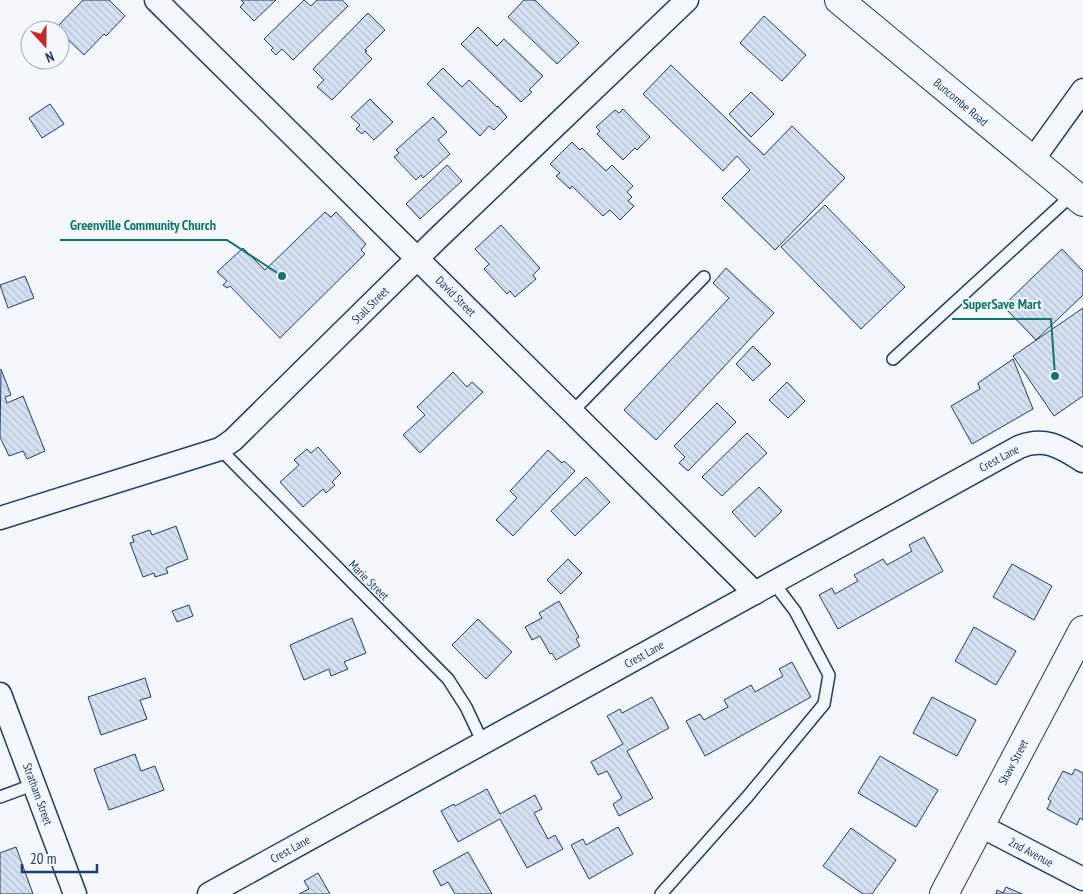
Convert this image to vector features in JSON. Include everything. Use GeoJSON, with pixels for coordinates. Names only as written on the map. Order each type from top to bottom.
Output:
{"type":"FeatureCollection","features":[{"type":"Feature","properties":{"kind":"street","name":"David Street"},"geometry":{"type":"LineString","coordinates":[[156,0],[573,412],[764,587]]}},
{"type":"Feature","properties":{"kind":"street","name":"Stall Street"},"geometry":{"type":"LineString","coordinates":[[0,518],[220,449],[233,440],[418,258],[686,0]]}},
{"type":"Feature","properties":{"kind":"street","name":"Buncombe Road"},"geometry":{"type":"LineString","coordinates":[[839,0],[1032,162],[1078,198]]}},
{"type":"Feature","properties":{"kind":"street"},"geometry":{"type":"LineString","coordinates":[[1032,162],[1083,90]]}},
{"type":"Feature","properties":{"kind":"street","name":"Crest Lane"},"geometry":{"type":"LineString","coordinates":[[209,894],[1025,444],[1030,442],[1050,444],[1081,456]]}},
{"type":"Feature","properties":{"kind":"street","name":"Shaw Street"},"geometry":{"type":"LineString","coordinates":[[944,894],[1083,630]]}},
{"type":"Feature","properties":{"kind":"street","name":"Stratham Street"},"geometry":{"type":"LineString","coordinates":[[0,694],[75,894]]}},
{"type":"Feature","properties":{"kind":"street","name":"2nd Avenue"},"geometry":{"type":"LineString","coordinates":[[980,825],[1083,879]]}},
{"type":"Feature","properties":{"kind":"lane"},"geometry":{"type":"LineString","coordinates":[[893,358],[1078,198]]}},
{"type":"Feature","properties":{"kind":"lane"},"geometry":{"type":"LineString","coordinates":[[573,412],[704,277]]}},
{"type":"Feature","properties":{"kind":"lane","name":"Marie Street"},"geometry":{"type":"LineString","coordinates":[[220,449],[448,679],[466,707],[483,743]]}},
{"type":"Feature","properties":{"kind":"lane"},"geometry":{"type":"LineString","coordinates":[[661,894],[748,796],[824,704],[829,675],[796,610],[764,587]]}},
{"type":"Feature","properties":{"kind":"lane"},"geometry":{"type":"LineString","coordinates":[[0,797],[35,784]]}},
{"type":"Feature","properties":{"kind":"building"},"geometry":{"type":"Polygon","coordinates":[[[83,0],[109,0],[125,16],[84,55],[70,42],[70,20],[64,20],[83,0]]]}},
{"type":"Feature","properties":{"kind":"building"},"geometry":{"type":"Polygon","coordinates":[[[241,0],[276,0],[254,21],[240,7],[244,3],[241,0]]]}},
{"type":"Feature","properties":{"kind":"building"},"geometry":{"type":"Polygon","coordinates":[[[304,0],[311,6],[317,0],[342,0],[348,6],[293,60],[282,49],[276,55],[271,50],[273,48],[264,39],[304,0]]]}},
{"type":"Feature","properties":{"kind":"building"},"geometry":{"type":"Polygon","coordinates":[[[524,0],[535,0],[579,43],[557,64],[508,17],[524,0]]]}},
{"type":"Feature","properties":{"kind":"building"},"geometry":{"type":"Polygon","coordinates":[[[368,13],[385,30],[365,50],[372,59],[332,100],[317,87],[324,80],[313,69],[368,13]]]}},
{"type":"Feature","properties":{"kind":"building"},"geometry":{"type":"Polygon","coordinates":[[[764,16],[806,55],[782,81],[740,43],[764,16]]]}},
{"type":"Feature","properties":{"kind":"building"},"geometry":{"type":"Polygon","coordinates":[[[478,27],[497,46],[504,39],[543,76],[529,90],[532,92],[521,102],[461,44],[478,27]]]}},
{"type":"Feature","properties":{"kind":"building"},"geometry":{"type":"Polygon","coordinates":[[[671,65],[764,155],[792,126],[845,178],[775,250],[722,198],[750,170],[737,156],[723,171],[643,94],[671,65]]]}},
{"type":"Feature","properties":{"kind":"building"},"geometry":{"type":"Polygon","coordinates":[[[443,68],[462,87],[469,80],[498,106],[507,117],[494,130],[489,126],[480,136],[427,84],[443,68]]]}},
{"type":"Feature","properties":{"kind":"building"},"geometry":{"type":"Polygon","coordinates":[[[751,92],[774,114],[751,137],[729,114],[751,92]]]}},
{"type":"Feature","properties":{"kind":"building"},"geometry":{"type":"Polygon","coordinates":[[[370,99],[393,122],[374,140],[365,131],[362,134],[356,129],[360,125],[351,117],[370,99]]]}},
{"type":"Feature","properties":{"kind":"building"},"geometry":{"type":"Polygon","coordinates":[[[50,104],[64,124],[42,138],[29,118],[50,104]]]}},
{"type":"Feature","properties":{"kind":"building"},"geometry":{"type":"Polygon","coordinates":[[[623,109],[650,137],[623,160],[597,134],[600,131],[596,127],[615,110],[619,113],[623,109]]]}},
{"type":"Feature","properties":{"kind":"building"},"geometry":{"type":"Polygon","coordinates":[[[433,117],[447,132],[438,140],[450,154],[423,178],[421,175],[416,180],[394,157],[399,153],[396,150],[433,117]]]}},
{"type":"Feature","properties":{"kind":"building"},"geometry":{"type":"Polygon","coordinates":[[[572,142],[580,150],[582,148],[606,171],[612,165],[633,186],[627,192],[632,197],[628,201],[634,206],[620,220],[610,210],[603,216],[572,186],[570,189],[556,176],[560,173],[550,164],[572,142]]]}},
{"type":"Feature","properties":{"kind":"building"},"geometry":{"type":"Polygon","coordinates":[[[447,165],[462,181],[420,219],[406,204],[447,165]]]}},
{"type":"Feature","properties":{"kind":"building"},"geometry":{"type":"Polygon","coordinates":[[[825,205],[905,287],[861,329],[781,247],[825,205]]]}},
{"type":"Feature","properties":{"kind":"building"},"geometry":{"type":"Polygon","coordinates":[[[325,212],[331,217],[336,212],[366,244],[361,250],[365,254],[280,338],[230,286],[227,288],[223,285],[227,281],[217,272],[243,248],[265,270],[325,212]]]}},
{"type":"Feature","properties":{"kind":"building"},"geometry":{"type":"Polygon","coordinates":[[[501,225],[540,268],[533,275],[536,279],[515,297],[510,291],[507,294],[484,269],[489,264],[475,249],[501,225]]]}},
{"type":"Feature","properties":{"kind":"building"},"geometry":{"type":"Polygon","coordinates":[[[1062,249],[1083,271],[1083,295],[1036,340],[1003,306],[1062,249]]]}},
{"type":"Feature","properties":{"kind":"building"},"geometry":{"type":"Polygon","coordinates":[[[726,268],[774,313],[656,440],[624,410],[729,298],[713,283],[726,268]]]}},
{"type":"Feature","properties":{"kind":"building"},"geometry":{"type":"Polygon","coordinates":[[[25,276],[34,298],[8,308],[0,285],[25,276]]]}},
{"type":"Feature","properties":{"kind":"building"},"geometry":{"type":"Polygon","coordinates":[[[1083,308],[1083,396],[1054,416],[1013,356],[1083,308]]]}},
{"type":"Feature","properties":{"kind":"building"},"geometry":{"type":"Polygon","coordinates":[[[753,346],[771,364],[753,381],[736,364],[753,346]]]}},
{"type":"Feature","properties":{"kind":"building"},"geometry":{"type":"Polygon","coordinates":[[[1013,359],[1033,409],[972,444],[951,406],[980,389],[978,383],[1013,359]]]}},
{"type":"Feature","properties":{"kind":"building"},"geometry":{"type":"Polygon","coordinates":[[[1,369],[11,395],[5,397],[7,403],[23,396],[45,451],[27,459],[23,451],[9,456],[0,437],[1,369]]]}},
{"type":"Feature","properties":{"kind":"building"},"geometry":{"type":"Polygon","coordinates":[[[453,372],[467,387],[472,382],[483,392],[420,453],[403,435],[425,415],[417,407],[453,372]]]}},
{"type":"Feature","properties":{"kind":"building"},"geometry":{"type":"Polygon","coordinates":[[[787,382],[805,401],[788,418],[769,400],[787,382]]]}},
{"type":"Feature","properties":{"kind":"building"},"geometry":{"type":"Polygon","coordinates":[[[717,403],[736,422],[688,471],[679,463],[685,457],[674,446],[717,403]]]}},
{"type":"Feature","properties":{"kind":"building"},"geometry":{"type":"Polygon","coordinates":[[[747,433],[767,453],[722,496],[702,477],[747,433]]]}},
{"type":"Feature","properties":{"kind":"building"},"geometry":{"type":"Polygon","coordinates":[[[318,447],[341,473],[332,482],[335,485],[326,493],[323,489],[303,507],[280,482],[299,465],[294,460],[307,449],[311,453],[318,447]]]}},
{"type":"Feature","properties":{"kind":"building"},"geometry":{"type":"Polygon","coordinates":[[[548,450],[562,463],[564,461],[575,471],[513,536],[496,520],[517,498],[510,491],[548,450]]]}},
{"type":"Feature","properties":{"kind":"building"},"geometry":{"type":"Polygon","coordinates":[[[586,477],[610,502],[575,536],[551,511],[586,477]]]}},
{"type":"Feature","properties":{"kind":"building"},"geometry":{"type":"Polygon","coordinates":[[[759,487],[782,511],[755,537],[732,512],[759,487]]]}},
{"type":"Feature","properties":{"kind":"building"},"geometry":{"type":"Polygon","coordinates":[[[176,526],[188,559],[166,568],[168,573],[155,577],[154,573],[143,577],[130,543],[134,542],[132,536],[150,530],[152,535],[176,526]]]}},
{"type":"Feature","properties":{"kind":"building"},"geometry":{"type":"Polygon","coordinates":[[[924,537],[943,571],[838,629],[819,595],[832,588],[835,594],[858,581],[854,575],[883,559],[887,565],[912,551],[909,545],[924,537]]]}},
{"type":"Feature","properties":{"kind":"building"},"geometry":{"type":"Polygon","coordinates":[[[568,559],[582,573],[561,594],[547,580],[568,559]]]}},
{"type":"Feature","properties":{"kind":"building"},"geometry":{"type":"Polygon","coordinates":[[[1012,564],[1052,586],[1034,620],[993,597],[1012,564]]]}},
{"type":"Feature","properties":{"kind":"building"},"geometry":{"type":"Polygon","coordinates":[[[559,601],[579,637],[576,639],[580,646],[556,660],[552,653],[550,654],[540,636],[532,640],[525,627],[542,618],[539,613],[559,601]]]}},
{"type":"Feature","properties":{"kind":"building"},"geometry":{"type":"Polygon","coordinates":[[[189,605],[193,616],[177,622],[172,611],[189,605]]]}},
{"type":"Feature","properties":{"kind":"building"},"geometry":{"type":"Polygon","coordinates":[[[352,618],[366,653],[344,662],[348,669],[331,676],[329,669],[304,680],[290,645],[352,618]]]}},
{"type":"Feature","properties":{"kind":"building"},"geometry":{"type":"Polygon","coordinates":[[[478,619],[512,652],[486,679],[452,645],[478,619]]]}},
{"type":"Feature","properties":{"kind":"building"},"geometry":{"type":"Polygon","coordinates":[[[974,627],[1016,651],[996,685],[955,661],[974,627]]]}},
{"type":"Feature","properties":{"kind":"building"},"geometry":{"type":"Polygon","coordinates":[[[792,662],[811,697],[705,756],[686,721],[700,714],[704,720],[728,707],[724,700],[751,685],[755,692],[783,676],[779,669],[792,662]]]}},
{"type":"Feature","properties":{"kind":"building"},"geometry":{"type":"Polygon","coordinates":[[[145,678],[151,697],[140,700],[147,719],[101,735],[88,697],[145,678]]]}},
{"type":"Feature","properties":{"kind":"building"},"geometry":{"type":"Polygon","coordinates":[[[652,697],[669,728],[627,751],[653,798],[619,816],[613,804],[622,798],[607,771],[598,775],[591,762],[623,744],[607,716],[620,709],[622,713],[652,697]]]}},
{"type":"Feature","properties":{"kind":"building"},"geometry":{"type":"Polygon","coordinates":[[[932,697],[976,720],[957,756],[913,733],[932,697]]]}},
{"type":"Feature","properties":{"kind":"building"},"geometry":{"type":"Polygon","coordinates":[[[135,754],[141,771],[155,766],[164,790],[109,810],[94,769],[135,754]]]}},
{"type":"Feature","properties":{"kind":"building"},"geometry":{"type":"Polygon","coordinates":[[[880,756],[938,790],[916,827],[858,793],[880,756]]]}},
{"type":"Feature","properties":{"kind":"building"},"geometry":{"type":"Polygon","coordinates":[[[1075,769],[1083,773],[1083,820],[1080,818],[1077,825],[1047,809],[1051,801],[1048,799],[1063,771],[1072,775],[1075,769]]]}},
{"type":"Feature","properties":{"kind":"building"},"geometry":{"type":"Polygon","coordinates":[[[487,789],[500,814],[535,795],[542,809],[534,813],[548,839],[555,835],[563,849],[527,868],[500,819],[458,842],[441,811],[454,804],[455,806],[487,789]]]}},
{"type":"Feature","properties":{"kind":"building"},"geometry":{"type":"Polygon","coordinates":[[[618,827],[633,854],[589,879],[571,845],[583,839],[586,845],[618,827]]]}},
{"type":"Feature","properties":{"kind":"building"},"geometry":{"type":"Polygon","coordinates":[[[851,828],[896,860],[872,894],[863,894],[823,866],[851,828]]]}},
{"type":"Feature","properties":{"kind":"building"},"geometry":{"type":"Polygon","coordinates":[[[16,847],[33,894],[0,894],[0,853],[16,847]]]}},
{"type":"Feature","properties":{"kind":"building"},"geometry":{"type":"Polygon","coordinates":[[[468,852],[492,894],[455,894],[448,882],[441,886],[433,871],[468,852]]]}},
{"type":"Feature","properties":{"kind":"building"},"geometry":{"type":"Polygon","coordinates":[[[318,873],[330,894],[299,894],[309,889],[304,881],[318,873]]]}},
{"type":"Feature","properties":{"kind":"building"},"geometry":{"type":"Polygon","coordinates":[[[1006,887],[1022,894],[996,894],[997,890],[1003,893],[1006,887]]]}},
{"type":"Feature","properties":{"kind":"place","name":"Greenville Community Church"},"geometry":{"type":"Point","coordinates":[282,276]}},
{"type":"Feature","properties":{"kind":"place","name":"SuperSave Mart"},"geometry":{"type":"Point","coordinates":[1055,376]}}]}
